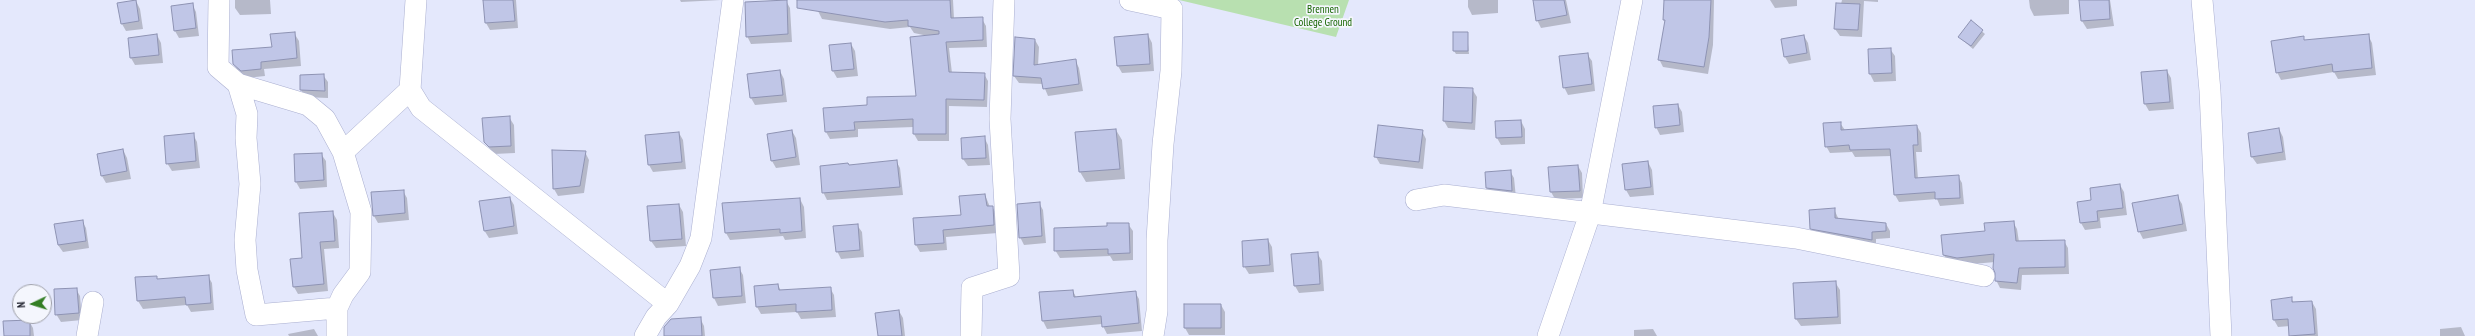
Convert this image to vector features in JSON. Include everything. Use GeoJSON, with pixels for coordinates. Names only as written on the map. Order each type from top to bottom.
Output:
{"type":"FeatureCollection","features":[{"type":"Feature","properties":{"kind":"street"},"geometry":{"type":"LineString","coordinates":[[219,0],[218,67],[238,84],[308,105],[325,119],[343,152],[361,212],[360,272],[343,295],[338,308],[337,336]]}},
{"type":"Feature","properties":{"kind":"street"},"geometry":{"type":"LineString","coordinates":[[416,0],[410,90],[421,108],[668,304]]}},
{"type":"Feature","properties":{"kind":"street"},"geometry":{"type":"LineString","coordinates":[[645,336],[656,317],[668,304],[690,266],[701,238],[733,0]]}},
{"type":"Feature","properties":{"kind":"street"},"geometry":{"type":"LineString","coordinates":[[971,336],[972,288],[1009,276],[1000,120],[1004,0]]}},
{"type":"Feature","properties":{"kind":"street"},"geometry":{"type":"LineString","coordinates":[[1130,0],[1172,9],[1171,71],[1162,160],[1157,240],[1157,311],[1153,336]]}},
{"type":"Feature","properties":{"kind":"street"},"geometry":{"type":"LineString","coordinates":[[1548,336],[1590,214],[1632,0]]}},
{"type":"Feature","properties":{"kind":"street"},"geometry":{"type":"LineString","coordinates":[[2202,0],[2210,91],[2221,336]]}},
{"type":"Feature","properties":{"kind":"street"},"geometry":{"type":"LineString","coordinates":[[238,84],[247,114],[246,138],[250,184],[245,240],[247,270],[256,315],[338,308]]}},
{"type":"Feature","properties":{"kind":"street"},"geometry":{"type":"LineString","coordinates":[[343,152],[410,90]]}},
{"type":"Feature","properties":{"kind":"street"},"geometry":{"type":"LineString","coordinates":[[1416,200],[1444,195],[1796,238],[1984,276]]}},
{"type":"Feature","properties":{"kind":"street"},"geometry":{"type":"LineString","coordinates":[[87,336],[93,302]]}},
{"type":"Feature","properties":{"kind":"green space","name":"Brennen College Ground"},"geometry":{"type":"Polygon","coordinates":[[[1179,0],[1349,0],[1336,37],[1179,0]]]}},
{"type":"Feature","properties":{"kind":"building"},"geometry":{"type":"Polygon","coordinates":[[[136,0],[139,21],[121,24],[117,3],[136,0]]]}},
{"type":"Feature","properties":{"kind":"building"},"geometry":{"type":"Polygon","coordinates":[[[483,0],[513,0],[515,21],[485,23],[483,0]]]}},
{"type":"Feature","properties":{"kind":"building"},"geometry":{"type":"Polygon","coordinates":[[[787,0],[788,34],[746,37],[745,2],[787,0]]]}},
{"type":"Feature","properties":{"kind":"building"},"geometry":{"type":"Polygon","coordinates":[[[797,0],[950,0],[951,18],[983,17],[983,40],[946,42],[949,72],[985,73],[984,100],[946,99],[946,134],[913,134],[913,119],[854,122],[855,130],[825,132],[823,108],[867,105],[867,97],[916,96],[910,37],[939,34],[939,31],[908,26],[908,20],[885,22],[797,8],[797,0]]]}},
{"type":"Feature","properties":{"kind":"building"},"geometry":{"type":"Polygon","coordinates":[[[1533,0],[1564,0],[1567,15],[1536,21],[1533,0]]]}},
{"type":"Feature","properties":{"kind":"building"},"geometry":{"type":"Polygon","coordinates":[[[1664,0],[1711,0],[1709,37],[1704,67],[1658,60],[1665,20],[1663,20],[1664,0]]]}},
{"type":"Feature","properties":{"kind":"building"},"geometry":{"type":"Polygon","coordinates":[[[2079,0],[2109,0],[2110,19],[2081,21],[2079,0]]]}},
{"type":"Feature","properties":{"kind":"building"},"geometry":{"type":"Polygon","coordinates":[[[193,3],[196,28],[174,31],[171,6],[193,3]]]}},
{"type":"Feature","properties":{"kind":"building"},"geometry":{"type":"Polygon","coordinates":[[[1836,3],[1860,4],[1858,30],[1834,29],[1836,3]]]}},
{"type":"Feature","properties":{"kind":"building"},"geometry":{"type":"Polygon","coordinates":[[[1971,20],[1983,30],[1971,46],[1958,37],[1971,20]]]}},
{"type":"Feature","properties":{"kind":"building"},"geometry":{"type":"Polygon","coordinates":[[[295,32],[297,58],[261,62],[261,69],[241,71],[233,64],[232,50],[272,47],[270,34],[295,32]]]}},
{"type":"Feature","properties":{"kind":"building"},"geometry":{"type":"Polygon","coordinates":[[[1453,32],[1468,32],[1468,51],[1453,51],[1453,32]]]}},
{"type":"Feature","properties":{"kind":"building"},"geometry":{"type":"Polygon","coordinates":[[[157,34],[159,55],[130,58],[128,38],[157,34]]]}},
{"type":"Feature","properties":{"kind":"building"},"geometry":{"type":"Polygon","coordinates":[[[1148,34],[1150,64],[1117,66],[1114,37],[1148,34]]]}},
{"type":"Feature","properties":{"kind":"building"},"geometry":{"type":"Polygon","coordinates":[[[2369,34],[2372,68],[2333,72],[2332,64],[2276,73],[2271,41],[2304,36],[2304,40],[2369,34]]]}},
{"type":"Feature","properties":{"kind":"building"},"geometry":{"type":"Polygon","coordinates":[[[1804,35],[1807,53],[1784,57],[1781,39],[1804,35]]]}},
{"type":"Feature","properties":{"kind":"building"},"geometry":{"type":"Polygon","coordinates":[[[1015,37],[1035,39],[1034,65],[1076,59],[1079,84],[1043,89],[1041,78],[1013,76],[1015,37]]]}},
{"type":"Feature","properties":{"kind":"building"},"geometry":{"type":"Polygon","coordinates":[[[851,43],[854,69],[832,71],[829,45],[851,43]]]}},
{"type":"Feature","properties":{"kind":"building"},"geometry":{"type":"Polygon","coordinates":[[[1891,48],[1892,73],[1869,74],[1868,49],[1891,48]]]}},
{"type":"Feature","properties":{"kind":"building"},"geometry":{"type":"Polygon","coordinates":[[[1588,53],[1592,84],[1563,88],[1559,56],[1588,53]]]}},
{"type":"Feature","properties":{"kind":"building"},"geometry":{"type":"Polygon","coordinates":[[[780,70],[783,95],[750,98],[747,74],[780,70]]]}},
{"type":"Feature","properties":{"kind":"building"},"geometry":{"type":"Polygon","coordinates":[[[2167,70],[2170,102],[2144,104],[2141,72],[2167,70]]]}},
{"type":"Feature","properties":{"kind":"building"},"geometry":{"type":"Polygon","coordinates":[[[324,74],[325,91],[300,90],[300,75],[324,74]]]}},
{"type":"Feature","properties":{"kind":"building"},"geometry":{"type":"Polygon","coordinates":[[[1444,87],[1473,88],[1472,123],[1443,121],[1444,87]]]}},
{"type":"Feature","properties":{"kind":"building"},"geometry":{"type":"Polygon","coordinates":[[[1678,104],[1680,125],[1655,128],[1653,106],[1678,104]]]}},
{"type":"Feature","properties":{"kind":"building"},"geometry":{"type":"Polygon","coordinates":[[[510,116],[511,146],[489,147],[484,142],[482,118],[510,116]]]}},
{"type":"Feature","properties":{"kind":"building"},"geometry":{"type":"Polygon","coordinates":[[[1521,120],[1522,137],[1496,138],[1495,121],[1521,120]]]}},
{"type":"Feature","properties":{"kind":"building"},"geometry":{"type":"Polygon","coordinates":[[[1841,122],[1841,130],[1917,125],[1918,145],[1913,145],[1915,178],[1959,175],[1960,198],[1935,199],[1935,192],[1894,195],[1890,149],[1850,150],[1849,145],[1825,147],[1823,123],[1841,122]]]}},
{"type":"Feature","properties":{"kind":"building"},"geometry":{"type":"Polygon","coordinates":[[[1378,125],[1423,130],[1419,162],[1374,157],[1378,125]]]}},
{"type":"Feature","properties":{"kind":"building"},"geometry":{"type":"Polygon","coordinates":[[[2279,128],[2283,152],[2251,157],[2248,133],[2279,128]]]}},
{"type":"Feature","properties":{"kind":"building"},"geometry":{"type":"Polygon","coordinates":[[[1116,129],[1120,169],[1079,172],[1075,132],[1116,129]]]}},
{"type":"Feature","properties":{"kind":"building"},"geometry":{"type":"Polygon","coordinates":[[[792,130],[796,157],[771,161],[767,134],[792,130]]]}},
{"type":"Feature","properties":{"kind":"building"},"geometry":{"type":"Polygon","coordinates":[[[679,132],[682,162],[648,165],[645,135],[679,132]]]}},
{"type":"Feature","properties":{"kind":"building"},"geometry":{"type":"Polygon","coordinates":[[[194,133],[196,161],[166,164],[164,136],[194,133]]]}},
{"type":"Feature","properties":{"kind":"building"},"geometry":{"type":"Polygon","coordinates":[[[985,136],[986,158],[962,159],[961,138],[985,136]]]}},
{"type":"Feature","properties":{"kind":"building"},"geometry":{"type":"Polygon","coordinates":[[[123,149],[127,171],[101,176],[97,154],[123,149]]]}},
{"type":"Feature","properties":{"kind":"building"},"geometry":{"type":"Polygon","coordinates":[[[552,150],[586,151],[580,186],[553,189],[552,150]]]}},
{"type":"Feature","properties":{"kind":"building"},"geometry":{"type":"Polygon","coordinates":[[[322,153],[324,180],[295,182],[294,154],[322,153]]]}},
{"type":"Feature","properties":{"kind":"building"},"geometry":{"type":"Polygon","coordinates":[[[897,160],[900,187],[822,193],[820,166],[848,163],[849,165],[897,160]]]}},
{"type":"Feature","properties":{"kind":"building"},"geometry":{"type":"Polygon","coordinates":[[[1648,161],[1651,187],[1625,190],[1622,164],[1648,161]]]}},
{"type":"Feature","properties":{"kind":"building"},"geometry":{"type":"Polygon","coordinates":[[[1578,165],[1580,191],[1550,192],[1548,167],[1578,165]]]}},
{"type":"Feature","properties":{"kind":"building"},"geometry":{"type":"Polygon","coordinates":[[[1511,170],[1512,191],[1486,188],[1485,172],[1511,170]]]}},
{"type":"Feature","properties":{"kind":"building"},"geometry":{"type":"Polygon","coordinates":[[[2120,184],[2123,208],[2097,211],[2098,221],[2080,223],[2077,202],[2091,200],[2090,188],[2120,184]]]}},
{"type":"Feature","properties":{"kind":"building"},"geometry":{"type":"Polygon","coordinates":[[[404,190],[405,213],[373,216],[371,192],[404,190]]]}},
{"type":"Feature","properties":{"kind":"building"},"geometry":{"type":"Polygon","coordinates":[[[985,194],[987,206],[993,206],[994,225],[943,230],[944,243],[915,245],[913,218],[961,215],[959,196],[985,194]]]}},
{"type":"Feature","properties":{"kind":"building"},"geometry":{"type":"Polygon","coordinates":[[[2178,195],[2183,224],[2138,232],[2132,203],[2178,195]]]}},
{"type":"Feature","properties":{"kind":"building"},"geometry":{"type":"Polygon","coordinates":[[[510,197],[514,226],[484,231],[479,201],[510,197]]]}},
{"type":"Feature","properties":{"kind":"building"},"geometry":{"type":"Polygon","coordinates":[[[800,198],[802,231],[780,233],[780,229],[725,233],[722,203],[800,198]]]}},
{"type":"Feature","properties":{"kind":"building"},"geometry":{"type":"Polygon","coordinates":[[[1040,202],[1042,236],[1019,238],[1017,204],[1040,202]]]}},
{"type":"Feature","properties":{"kind":"building"},"geometry":{"type":"Polygon","coordinates":[[[679,204],[682,239],[650,241],[647,206],[679,204]]]}},
{"type":"Feature","properties":{"kind":"building"},"geometry":{"type":"Polygon","coordinates":[[[1835,208],[1835,218],[1886,223],[1886,231],[1872,232],[1872,240],[1810,229],[1809,210],[1835,208]]]}},
{"type":"Feature","properties":{"kind":"building"},"geometry":{"type":"Polygon","coordinates":[[[333,211],[335,241],[320,242],[324,284],[293,287],[290,259],[302,258],[299,213],[333,211]]]}},
{"type":"Feature","properties":{"kind":"building"},"geometry":{"type":"Polygon","coordinates":[[[83,220],[86,241],[58,245],[54,224],[83,220]]]}},
{"type":"Feature","properties":{"kind":"building"},"geometry":{"type":"Polygon","coordinates":[[[2014,221],[2016,241],[2065,240],[2065,267],[2019,268],[2017,283],[1995,281],[1995,273],[1993,268],[1994,254],[1957,258],[1943,255],[1941,235],[1985,231],[1984,223],[2014,221]]]}},
{"type":"Feature","properties":{"kind":"building"},"geometry":{"type":"Polygon","coordinates":[[[1107,223],[1129,223],[1130,253],[1108,254],[1108,249],[1054,251],[1054,228],[1107,226],[1107,223]]]}},
{"type":"Feature","properties":{"kind":"building"},"geometry":{"type":"Polygon","coordinates":[[[858,224],[860,250],[836,252],[833,226],[858,224]]]}},
{"type":"Feature","properties":{"kind":"building"},"geometry":{"type":"Polygon","coordinates":[[[1268,239],[1270,265],[1243,267],[1242,241],[1268,239]]]}},
{"type":"Feature","properties":{"kind":"building"},"geometry":{"type":"Polygon","coordinates":[[[1318,252],[1320,284],[1294,286],[1291,254],[1318,252]]]}},
{"type":"Feature","properties":{"kind":"building"},"geometry":{"type":"Polygon","coordinates":[[[740,267],[742,296],[713,298],[710,270],[740,267]]]}},
{"type":"Feature","properties":{"kind":"building"},"geometry":{"type":"Polygon","coordinates":[[[209,275],[211,303],[186,305],[185,297],[137,301],[135,277],[157,276],[157,279],[209,275]]]}},
{"type":"Feature","properties":{"kind":"building"},"geometry":{"type":"Polygon","coordinates":[[[1836,281],[1838,317],[1795,319],[1793,283],[1836,281]]]}},
{"type":"Feature","properties":{"kind":"building"},"geometry":{"type":"Polygon","coordinates":[[[778,284],[779,290],[831,287],[832,310],[796,312],[796,304],[756,307],[754,286],[778,284]]]}},
{"type":"Feature","properties":{"kind":"building"},"geometry":{"type":"Polygon","coordinates":[[[77,288],[79,313],[55,315],[54,289],[77,288]]]}},
{"type":"Feature","properties":{"kind":"building"},"geometry":{"type":"Polygon","coordinates":[[[1073,290],[1074,297],[1136,291],[1139,323],[1102,327],[1101,316],[1042,321],[1039,292],[1073,290]]]}},
{"type":"Feature","properties":{"kind":"building"},"geometry":{"type":"Polygon","coordinates":[[[2292,297],[2292,302],[2312,301],[2315,334],[2289,336],[2288,319],[2273,320],[2271,300],[2292,297]]]}},
{"type":"Feature","properties":{"kind":"building"},"geometry":{"type":"Polygon","coordinates":[[[1184,304],[1221,304],[1221,328],[1184,328],[1184,304]]]}},
{"type":"Feature","properties":{"kind":"building"},"geometry":{"type":"Polygon","coordinates":[[[899,310],[902,336],[878,336],[875,313],[899,310]]]}},
{"type":"Feature","properties":{"kind":"building"},"geometry":{"type":"Polygon","coordinates":[[[701,317],[702,336],[664,336],[664,327],[671,319],[701,317]]]}},
{"type":"Feature","properties":{"kind":"building"},"geometry":{"type":"Polygon","coordinates":[[[3,321],[12,321],[12,324],[30,324],[30,336],[4,336],[3,321]]]}}]}
